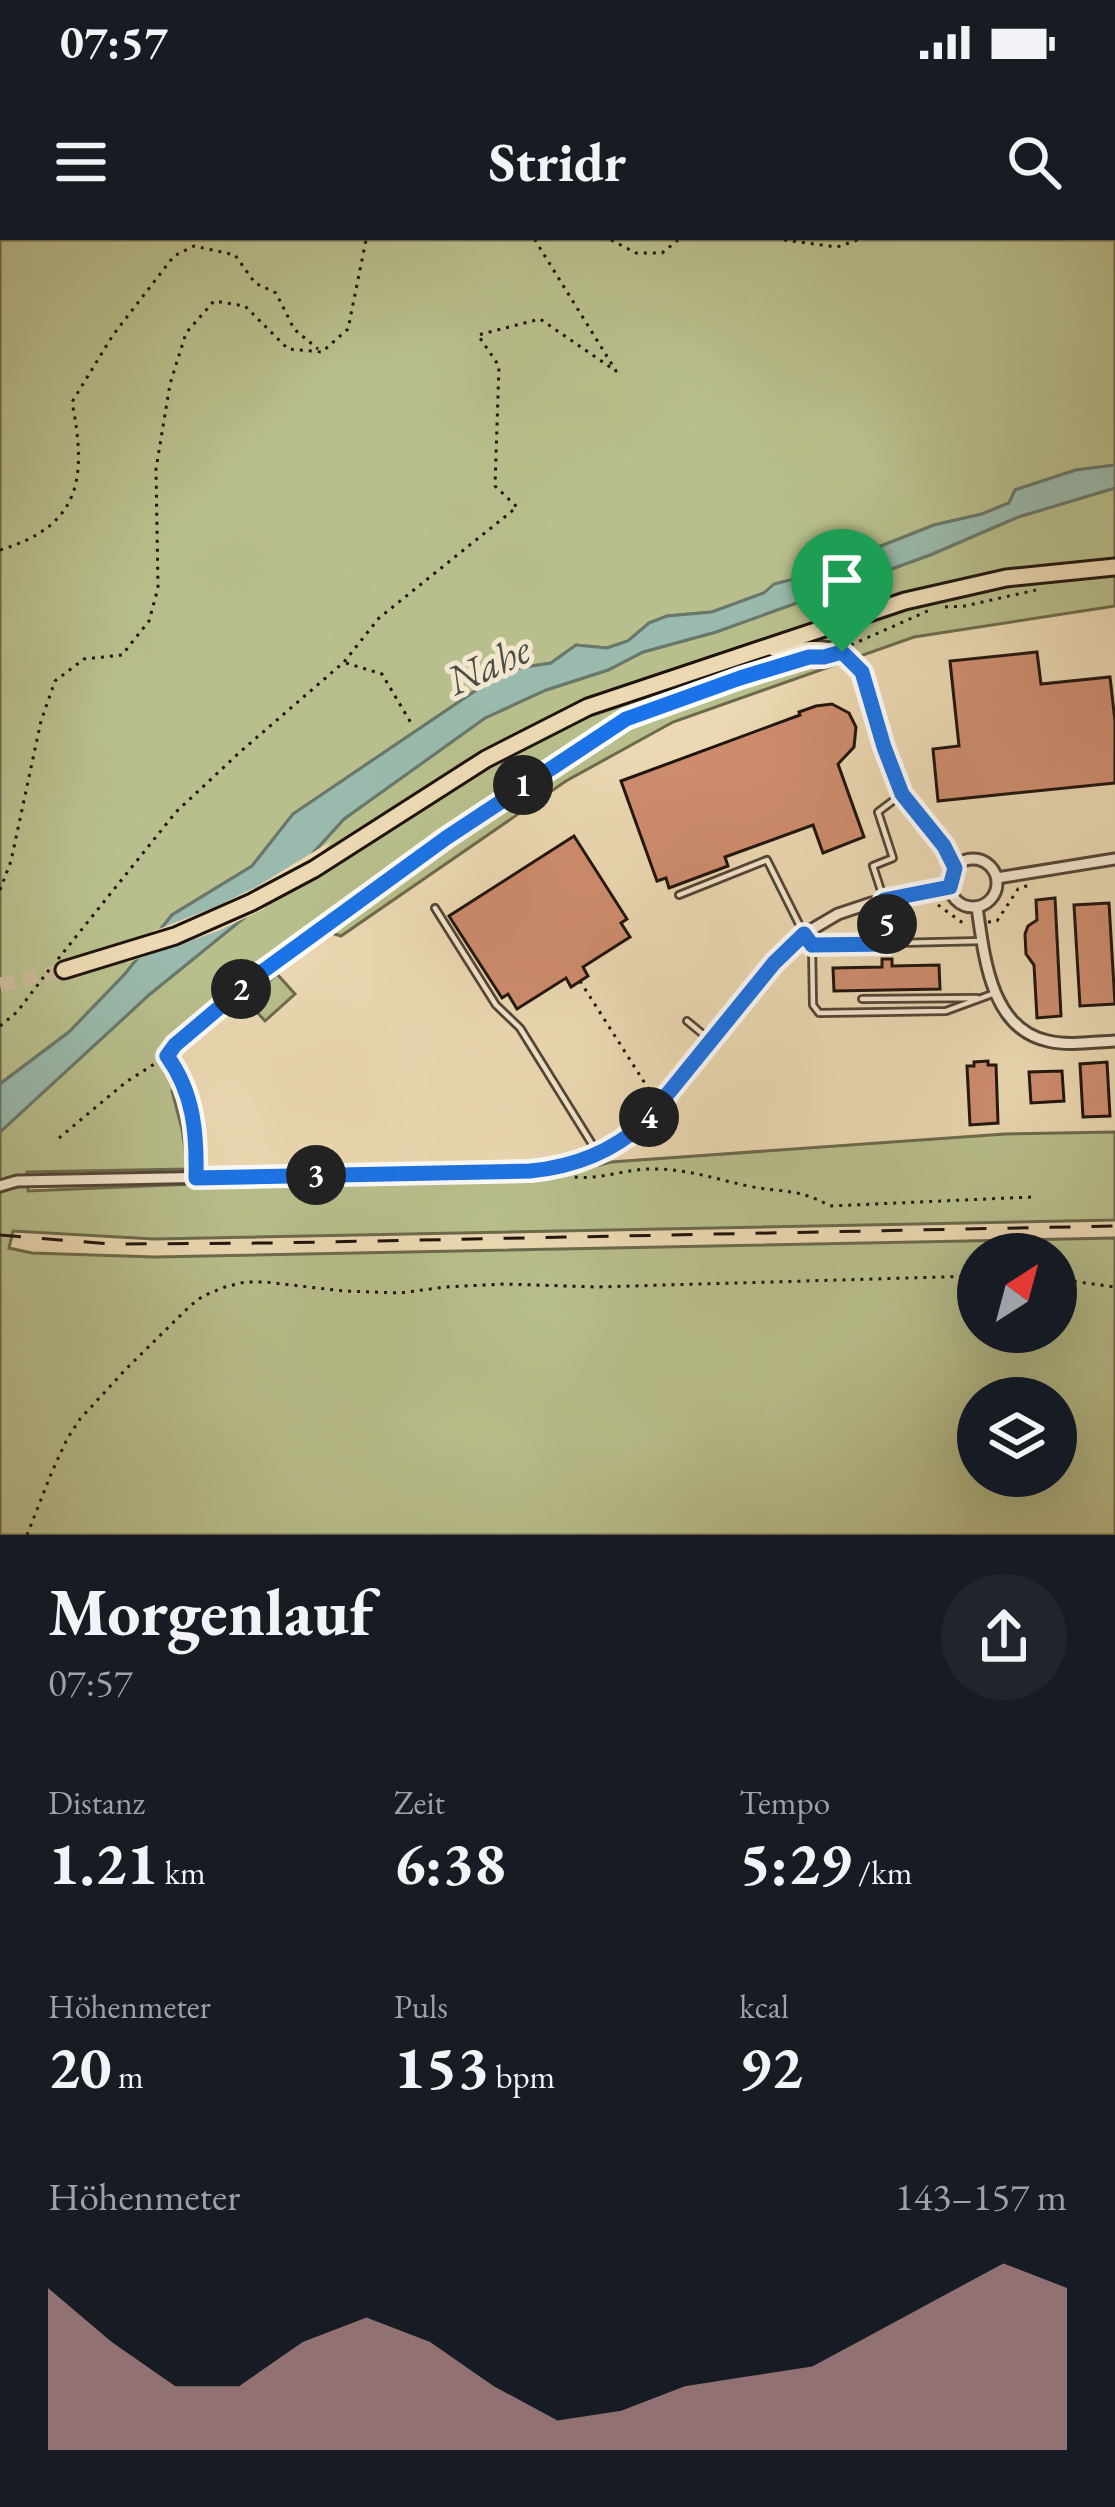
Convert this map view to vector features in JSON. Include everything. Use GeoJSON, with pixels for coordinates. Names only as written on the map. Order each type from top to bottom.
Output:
{"type":"FeatureCollection","features":[{"type":"Feature","properties":{"kind":"main road"},"geometry":{"type":"LineString","coordinates":[[64,970],[175,936],[252,902],[486,759],[588,706],[961,586],[1115,567]]}},
{"type":"Feature","properties":{"kind":"street"},"geometry":{"type":"LineString","coordinates":[[728,658],[808,647],[842,652],[862,672],[902,794],[944,846],[955,868]]}},
{"type":"Feature","properties":{"kind":"street"},"geometry":{"type":"LineString","coordinates":[[974,859],[992,868],[997,878],[993,896],[977,907],[959,902],[950,887],[955,868],[974,859]]}},
{"type":"Feature","properties":{"kind":"street"},"geometry":{"type":"LineString","coordinates":[[997,878],[1115,859]]}},
{"type":"Feature","properties":{"kind":"street"},"geometry":{"type":"LineString","coordinates":[[0,1186],[16,1180],[530,1171],[564,1166],[628,1138],[660,1106],[774,963],[804,934],[838,914],[950,887]]}},
{"type":"Feature","properties":{"kind":"street"},"geometry":{"type":"LineString","coordinates":[[977,907],[995,992],[1013,1023],[1048,1041],[1115,1041]]}},
{"type":"Feature","properties":{"kind":"lane"},"geometry":{"type":"LineString","coordinates":[[887,944],[884,900],[873,866],[893,858],[878,812],[902,794]]}},
{"type":"Feature","properties":{"kind":"lane"},"geometry":{"type":"LineString","coordinates":[[679,895],[767,860],[812,945],[813,1006],[819,1013],[946,1011],[995,992]]}},
{"type":"Feature","properties":{"kind":"lane"},"geometry":{"type":"LineString","coordinates":[[435,908],[496,1005],[520,1028],[598,1154]]}},
{"type":"Feature","properties":{"kind":"lane"},"geometry":{"type":"LineString","coordinates":[[812,945],[983,940]]}},
{"type":"Feature","properties":{"kind":"lane"},"geometry":{"type":"LineString","coordinates":[[862,999],[982,998]]}},
{"type":"Feature","properties":{"kind":"lane"},"geometry":{"type":"LineString","coordinates":[[687,1021],[712,1041]]}},
{"type":"Feature","properties":{"kind":"path"},"geometry":{"type":"LineString","coordinates":[[0,890],[55,680],[84,658],[122,655],[149,621],[158,588],[156,469],[170,384],[186,333],[214,301],[245,306],[289,349],[322,352],[348,329],[366,240]]}},
{"type":"Feature","properties":{"kind":"path"},"geometry":{"type":"LineString","coordinates":[[0,1025],[17,1012],[176,812],[344,662],[379,618],[518,507],[495,486],[499,366],[478,334],[540,319],[616,371],[535,240]]}},
{"type":"Feature","properties":{"kind":"path"},"geometry":{"type":"LineString","coordinates":[[611,240],[636,253],[662,254],[678,240]]}},
{"type":"Feature","properties":{"kind":"path"},"geometry":{"type":"LineString","coordinates":[[784,240],[837,248],[858,240]]}},
{"type":"Feature","properties":{"kind":"path"},"geometry":{"type":"LineString","coordinates":[[0,550],[41,535],[68,508],[77,482],[72,402],[113,334],[174,256],[194,246],[235,255],[255,283],[276,293],[294,329],[322,352]]}},
{"type":"Feature","properties":{"kind":"path"},"geometry":{"type":"LineString","coordinates":[[842,652],[859,640],[939,607],[965,606],[1039,589]]}},
{"type":"Feature","properties":{"kind":"path"},"geometry":{"type":"LineString","coordinates":[[59,1138],[126,1082],[167,1056],[259,974],[446,838],[626,719],[809,657]]}},
{"type":"Feature","properties":{"kind":"path"},"geometry":{"type":"LineString","coordinates":[[344,662],[382,674],[410,723]]}},
{"type":"Feature","properties":{"kind":"path"},"geometry":{"type":"LineString","coordinates":[[932,891],[934,902],[968,926],[997,920],[1018,889],[1033,884]]}},
{"type":"Feature","properties":{"kind":"path"},"geometry":{"type":"LineString","coordinates":[[580,981],[660,1106]]}},
{"type":"Feature","properties":{"kind":"path"},"geometry":{"type":"LineString","coordinates":[[167,1056],[185,1087],[196,1126],[196,1178]]}},
{"type":"Feature","properties":{"kind":"path"},"geometry":{"type":"LineString","coordinates":[[564,1166],[569,1176],[581,1179],[651,1168],[708,1174],[758,1188],[808,1193],[830,1206],[1031,1197]]}},
{"type":"Feature","properties":{"kind":"path"},"geometry":{"type":"LineString","coordinates":[[27,1535],[80,1419],[203,1296],[245,1282],[400,1293],[505,1284],[597,1287],[957,1277]]}},
{"type":"Feature","properties":{"kind":"path"},"geometry":{"type":"LineString","coordinates":[[1077,1282],[1115,1287]]}},
{"type":"Feature","properties":{"kind":"green space"},"geometry":{"type":"Polygon","coordinates":[[[0,240],[1115,240],[1115,465],[1076,470],[1015,490],[1009,503],[982,514],[934,525],[836,559],[810,575],[775,584],[764,593],[712,612],[667,616],[649,623],[628,641],[607,648],[576,645],[551,663],[513,669],[293,814],[252,866],[172,915],[125,974],[69,1032],[0,1084],[0,240]]]}},
{"type":"Feature","properties":{"kind":"green space"},"geometry":{"type":"Polygon","coordinates":[[[1115,488],[1115,606],[914,637],[673,722],[566,781],[341,936],[328,932],[173,1052],[190,1090],[172,1091],[188,1169],[27,1172],[28,1191],[554,1177],[611,1162],[1005,1134],[1115,1132],[1115,1220],[154,1239],[13,1231],[9,1248],[155,1257],[957,1241],[957,1353],[1077,1353],[1077,1239],[1115,1238],[1115,1535],[0,1535],[0,1132],[150,994],[282,887],[344,819],[485,718],[643,652],[716,632],[930,555],[1018,517],[1115,488]]]}},
{"type":"Feature","properties":{"kind":"green space"},"geometry":{"type":"Polygon","coordinates":[[[277,974],[295,994],[265,1021],[247,1001],[277,974]]]}},
{"type":"Feature","properties":{"kind":"shaded area"},"geometry":{"type":"Polygon","coordinates":[[[1115,465],[1115,488],[1018,517],[930,555],[716,632],[643,652],[485,718],[344,819],[282,887],[150,994],[0,1132],[0,1084],[69,1032],[125,974],[172,915],[252,866],[293,814],[475,691],[513,669],[551,663],[576,645],[607,648],[628,641],[649,623],[667,616],[712,612],[764,593],[774,584],[810,575],[836,559],[934,525],[982,514],[1009,503],[1015,490],[1076,470],[1115,465]]]}},
{"type":"Feature","properties":{"kind":"pier"},"geometry":{"type":"Polygon","coordinates":[[[333,840],[262,910],[126,963],[151,932],[256,887],[333,840]]]}},
{"type":"Feature","properties":{"kind":"building"},"geometry":{"type":"Polygon","coordinates":[[[1037,652],[1041,684],[1110,677],[1115,783],[938,801],[933,749],[959,746],[950,661],[1037,652]]]}},
{"type":"Feature","properties":{"kind":"building"},"geometry":{"type":"Polygon","coordinates":[[[832,704],[849,713],[856,727],[854,747],[838,764],[864,837],[823,853],[813,825],[725,857],[728,866],[669,888],[666,878],[657,881],[621,781],[799,712],[832,704]]]}},
{"type":"Feature","properties":{"kind":"building"},"geometry":{"type":"Polygon","coordinates":[[[574,836],[627,919],[621,923],[630,937],[583,967],[588,976],[571,987],[566,978],[517,1009],[508,994],[502,998],[449,916],[574,836]]]}},
{"type":"Feature","properties":{"kind":"building"},"geometry":{"type":"Polygon","coordinates":[[[1055,898],[1061,1016],[1037,1018],[1034,965],[1026,954],[1025,934],[1037,920],[1036,900],[1055,898]]]}},
{"type":"Feature","properties":{"kind":"building"},"geometry":{"type":"Polygon","coordinates":[[[1109,903],[1115,1004],[1080,1006],[1074,905],[1109,903]]]}},
{"type":"Feature","properties":{"kind":"building"},"geometry":{"type":"Polygon","coordinates":[[[882,959],[892,959],[892,966],[939,965],[940,989],[834,991],[833,968],[882,967],[882,959]]]}},
{"type":"Feature","properties":{"kind":"building"},"geometry":{"type":"Polygon","coordinates":[[[988,1061],[996,1065],[998,1123],[970,1125],[967,1066],[988,1061]]]}},
{"type":"Feature","properties":{"kind":"building"},"geometry":{"type":"Polygon","coordinates":[[[1107,1062],[1110,1116],[1083,1117],[1080,1064],[1107,1062]]]}},
{"type":"Feature","properties":{"kind":"building"},"geometry":{"type":"Polygon","coordinates":[[[1062,1071],[1064,1101],[1031,1103],[1029,1072],[1062,1071]]]}},
{"type":"Feature","properties":{"kind":"tunnel"},"geometry":{"type":"LineString","coordinates":[[0,985],[64,970]]}},
{"type":"Feature","properties":{"kind":"railway"},"geometry":{"type":"LineString","coordinates":[[0,1235],[110,1244],[274,1243],[1115,1226]]}},
{"type":"Feature","properties":{"kind":"route"},"geometry":{"type":"LineString","coordinates":[[842,652],[862,672],[902,794],[944,846],[955,868],[950,887],[884,900],[887,944],[812,945],[804,934],[774,963],[644,1123],[628,1138],[578,1162],[530,1171],[196,1178],[196,1126],[185,1087],[167,1056],[259,974],[446,838],[626,719],[740,678],[842,652]]}},
{"type":"Feature","properties":{"kind":"water label","name":"Nahe"},"geometry":{"type":"Point","coordinates":[488,664]}}]}
